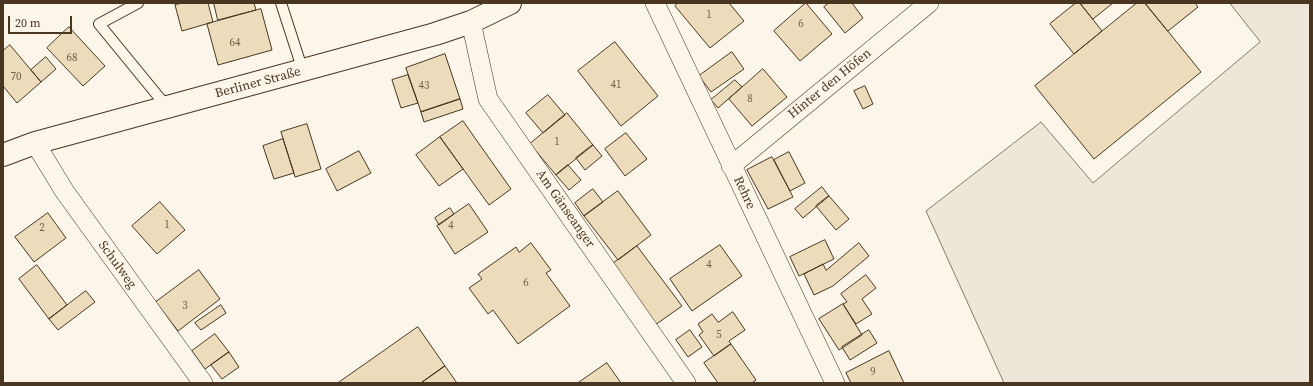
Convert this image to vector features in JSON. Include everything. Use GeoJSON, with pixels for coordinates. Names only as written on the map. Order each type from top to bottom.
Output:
{"type":"FeatureCollection","features":[{"type":"Feature","properties":{"kind":"main road","name":"Berliner Straße"},"geometry":{"type":"LineString","coordinates":[[3,155],[35,143],[302,72],[471,22],[510,3]]}},
{"type":"Feature","properties":{"kind":"street","name":"Rehre"},"geometry":{"type":"LineString","coordinates":[[655,3],[835,383]]}},
{"type":"Feature","properties":{"kind":"street","name":"Hinter den Höfen"},"geometry":{"type":"LineString","coordinates":[[731,166],[929,3]]}},
{"type":"Feature","properties":{"kind":"street","name":"Am Gänseanger"},"geometry":{"type":"LineString","coordinates":[[471,22],[488,98],[686,383]]}},
{"type":"Feature","properties":{"kind":"street","name":"Schulweg"},"geometry":{"type":"LineString","coordinates":[[35,143],[65,192],[203,383]]}},
{"type":"Feature","properties":{"kind":"lane"},"geometry":{"type":"LineString","coordinates":[[138,3],[99,24],[167,107]]}},
{"type":"Feature","properties":{"kind":"lane"},"geometry":{"type":"LineString","coordinates":[[281,3],[302,72]]}},
{"type":"Feature","properties":{"kind":"shaded area"},"geometry":{"type":"Polygon","coordinates":[[[1230,3],[1310,3],[1310,383],[1004,383],[926,211],[1041,122],[1093,183],[1260,42],[1230,3]]]}},
{"type":"Feature","properties":{"kind":"building"},"geometry":{"type":"Polygon","coordinates":[[[183,3],[208,3],[213,22],[182,31],[175,5],[183,3]]]}},
{"type":"Feature","properties":{"kind":"building"},"geometry":{"type":"Polygon","coordinates":[[[214,3],[254,3],[256,10],[218,20],[214,3]]]}},
{"type":"Feature","properties":{"kind":"building"},"geometry":{"type":"Polygon","coordinates":[[[678,3],[729,3],[744,21],[710,48],[675,6],[678,3]]]}},
{"type":"Feature","properties":{"kind":"building"},"geometry":{"type":"Polygon","coordinates":[[[806,3],[832,34],[800,61],[774,31],[806,3]]]}},
{"type":"Feature","properties":{"kind":"building"},"geometry":{"type":"Polygon","coordinates":[[[829,3],[852,3],[863,18],[845,33],[824,7],[829,3]]]}},
{"type":"Feature","properties":{"kind":"building"},"geometry":{"type":"Polygon","coordinates":[[[1076,3],[1080,3],[1102,31],[1074,54],[1050,24],[1076,3]]]}},
{"type":"Feature","properties":{"kind":"building"},"geometry":{"type":"Polygon","coordinates":[[[1080,3],[1113,3],[1093,19],[1080,3]]]}},
{"type":"Feature","properties":{"kind":"building"},"geometry":{"type":"Polygon","coordinates":[[[1137,3],[1145,3],[1201,72],[1094,159],[1035,86],[1137,3]]]}},
{"type":"Feature","properties":{"kind":"building"},"geometry":{"type":"Polygon","coordinates":[[[1145,3],[1195,3],[1198,7],[1168,31],[1145,3]]]}},
{"type":"Feature","properties":{"kind":"building"},"geometry":{"type":"Polygon","coordinates":[[[261,9],[272,50],[218,65],[207,24],[261,9]]]}},
{"type":"Feature","properties":{"kind":"building"},"geometry":{"type":"Polygon","coordinates":[[[69,27],[105,66],[83,86],[47,48],[69,27]]]}},
{"type":"Feature","properties":{"kind":"building"},"geometry":{"type":"Polygon","coordinates":[[[615,42],[658,96],[621,126],[578,71],[615,42]]]}},
{"type":"Feature","properties":{"kind":"building"},"geometry":{"type":"Polygon","coordinates":[[[10,45],[41,82],[17,103],[3,86],[3,51],[10,45]]]}},
{"type":"Feature","properties":{"kind":"building"},"geometry":{"type":"Polygon","coordinates":[[[732,52],[744,69],[711,92],[699,76],[732,52]]]}},
{"type":"Feature","properties":{"kind":"building"},"geometry":{"type":"Polygon","coordinates":[[[445,54],[460,99],[421,112],[406,68],[445,54]]]}},
{"type":"Feature","properties":{"kind":"building"},"geometry":{"type":"Polygon","coordinates":[[[46,57],[56,69],[41,82],[31,70],[46,57]]]}},
{"type":"Feature","properties":{"kind":"building"},"geometry":{"type":"Polygon","coordinates":[[[763,69],[787,97],[752,126],[729,99],[763,69]]]}},
{"type":"Feature","properties":{"kind":"building"},"geometry":{"type":"Polygon","coordinates":[[[408,75],[418,103],[401,108],[392,80],[408,75]]]}},
{"type":"Feature","properties":{"kind":"building"},"geometry":{"type":"Polygon","coordinates":[[[735,80],[742,87],[718,108],[711,100],[735,80]]]}},
{"type":"Feature","properties":{"kind":"building"},"geometry":{"type":"Polygon","coordinates":[[[865,86],[873,104],[863,109],[854,91],[865,86]]]}},
{"type":"Feature","properties":{"kind":"building"},"geometry":{"type":"Polygon","coordinates":[[[548,95],[565,115],[543,133],[526,113],[548,95]]]}},
{"type":"Feature","properties":{"kind":"building"},"geometry":{"type":"Polygon","coordinates":[[[460,99],[463,109],[424,122],[421,112],[460,99]]]}},
{"type":"Feature","properties":{"kind":"building"},"geometry":{"type":"Polygon","coordinates":[[[567,113],[593,145],[556,175],[530,144],[567,113]]]}},
{"type":"Feature","properties":{"kind":"building"},"geometry":{"type":"Polygon","coordinates":[[[463,121],[511,189],[489,205],[440,137],[463,121]]]}},
{"type":"Feature","properties":{"kind":"building"},"geometry":{"type":"Polygon","coordinates":[[[307,124],[321,169],[295,177],[281,132],[307,124]]]}},
{"type":"Feature","properties":{"kind":"building"},"geometry":{"type":"Polygon","coordinates":[[[626,133],[647,159],[625,176],[605,149],[626,133]]]}},
{"type":"Feature","properties":{"kind":"building"},"geometry":{"type":"Polygon","coordinates":[[[440,137],[463,169],[439,186],[416,155],[440,137]]]}},
{"type":"Feature","properties":{"kind":"building"},"geometry":{"type":"Polygon","coordinates":[[[283,139],[294,173],[274,179],[263,146],[283,139]]]}},
{"type":"Feature","properties":{"kind":"building"},"geometry":{"type":"Polygon","coordinates":[[[593,145],[602,156],[585,170],[576,158],[593,145]]]}},
{"type":"Feature","properties":{"kind":"building"},"geometry":{"type":"Polygon","coordinates":[[[359,151],[371,173],[337,191],[326,169],[359,151]]]}},
{"type":"Feature","properties":{"kind":"building"},"geometry":{"type":"Polygon","coordinates":[[[789,152],[805,183],[790,191],[774,160],[789,152]]]}},
{"type":"Feature","properties":{"kind":"building"},"geometry":{"type":"Polygon","coordinates":[[[772,157],[793,197],[768,209],[747,170],[772,157]]]}},
{"type":"Feature","properties":{"kind":"building"},"geometry":{"type":"Polygon","coordinates":[[[568,165],[581,180],[569,190],[556,175],[568,165]]]}},
{"type":"Feature","properties":{"kind":"building"},"geometry":{"type":"Polygon","coordinates":[[[822,187],[829,196],[803,218],[795,209],[822,187]]]}},
{"type":"Feature","properties":{"kind":"building"},"geometry":{"type":"Polygon","coordinates":[[[593,189],[603,202],[584,216],[575,203],[593,189]]]}},
{"type":"Feature","properties":{"kind":"building"},"geometry":{"type":"Polygon","coordinates":[[[618,191],[651,235],[618,260],[584,216],[618,191]]]}},
{"type":"Feature","properties":{"kind":"building"},"geometry":{"type":"Polygon","coordinates":[[[829,196],[849,219],[836,230],[816,206],[829,196]]]}},
{"type":"Feature","properties":{"kind":"building"},"geometry":{"type":"Polygon","coordinates":[[[160,202],[185,230],[157,254],[132,226],[160,202]]]}},
{"type":"Feature","properties":{"kind":"building"},"geometry":{"type":"Polygon","coordinates":[[[469,204],[488,232],[455,254],[437,226],[469,204]]]}},
{"type":"Feature","properties":{"kind":"building"},"geometry":{"type":"Polygon","coordinates":[[[450,208],[454,214],[439,225],[435,218],[450,208]]]}},
{"type":"Feature","properties":{"kind":"building"},"geometry":{"type":"Polygon","coordinates":[[[48,213],[66,238],[34,262],[15,237],[48,213]]]}},
{"type":"Feature","properties":{"kind":"building"},"geometry":{"type":"Polygon","coordinates":[[[825,240],[834,259],[799,276],[790,257],[825,240]]]}},
{"type":"Feature","properties":{"kind":"building"},"geometry":{"type":"Polygon","coordinates":[[[531,243],[551,270],[546,273],[570,306],[518,344],[493,310],[488,314],[469,288],[482,279],[478,274],[516,247],[519,252],[531,243]]]}},
{"type":"Feature","properties":{"kind":"building"},"geometry":{"type":"Polygon","coordinates":[[[859,243],[869,256],[833,286],[814,295],[804,274],[823,264],[826,270],[859,243]]]}},
{"type":"Feature","properties":{"kind":"building"},"geometry":{"type":"Polygon","coordinates":[[[720,245],[742,276],[692,311],[670,279],[720,245]]]}},
{"type":"Feature","properties":{"kind":"building"},"geometry":{"type":"Polygon","coordinates":[[[637,246],[682,306],[655,325],[611,265],[637,246]]]}},
{"type":"Feature","properties":{"kind":"building"},"geometry":{"type":"Polygon","coordinates":[[[37,265],[67,305],[49,319],[19,279],[37,265]]]}},
{"type":"Feature","properties":{"kind":"building"},"geometry":{"type":"Polygon","coordinates":[[[199,270],[220,299],[178,331],[156,302],[199,270]]]}},
{"type":"Feature","properties":{"kind":"building"},"geometry":{"type":"Polygon","coordinates":[[[866,275],[876,288],[862,299],[872,314],[856,324],[843,304],[847,302],[841,294],[866,275]]]}},
{"type":"Feature","properties":{"kind":"building"},"geometry":{"type":"Polygon","coordinates":[[[86,291],[95,302],[58,330],[49,319],[86,291]]]}},
{"type":"Feature","properties":{"kind":"building"},"geometry":{"type":"Polygon","coordinates":[[[843,304],[862,335],[839,350],[819,319],[843,304]]]}},
{"type":"Feature","properties":{"kind":"building"},"geometry":{"type":"Polygon","coordinates":[[[221,305],[226,313],[201,330],[195,323],[221,305]]]}},
{"type":"Feature","properties":{"kind":"building"},"geometry":{"type":"Polygon","coordinates":[[[733,312],[745,330],[729,341],[731,344],[714,356],[699,335],[703,332],[698,324],[712,314],[718,322],[733,312]]]}},
{"type":"Feature","properties":{"kind":"building"},"geometry":{"type":"Polygon","coordinates":[[[418,327],[445,366],[421,383],[338,383],[418,327]]]}},
{"type":"Feature","properties":{"kind":"building"},"geometry":{"type":"Polygon","coordinates":[[[690,330],[702,347],[688,357],[676,340],[690,330]]]}},
{"type":"Feature","properties":{"kind":"building"},"geometry":{"type":"Polygon","coordinates":[[[869,330],[877,343],[850,360],[842,347],[869,330]]]}},
{"type":"Feature","properties":{"kind":"building"},"geometry":{"type":"Polygon","coordinates":[[[215,334],[229,352],[205,369],[192,351],[215,334]]]}},
{"type":"Feature","properties":{"kind":"building"},"geometry":{"type":"Polygon","coordinates":[[[731,344],[756,380],[752,383],[718,383],[704,363],[731,344]]]}},
{"type":"Feature","properties":{"kind":"building"},"geometry":{"type":"Polygon","coordinates":[[[889,351],[904,383],[851,383],[846,373],[889,351]]]}},
{"type":"Feature","properties":{"kind":"building"},"geometry":{"type":"Polygon","coordinates":[[[229,352],[239,367],[222,379],[211,365],[229,352]]]}},
{"type":"Feature","properties":{"kind":"building"},"geometry":{"type":"Polygon","coordinates":[[[607,363],[621,383],[578,383],[607,363]]]}},
{"type":"Feature","properties":{"kind":"building"},"geometry":{"type":"Polygon","coordinates":[[[445,366],[457,383],[421,383],[445,366]]]}}]}
